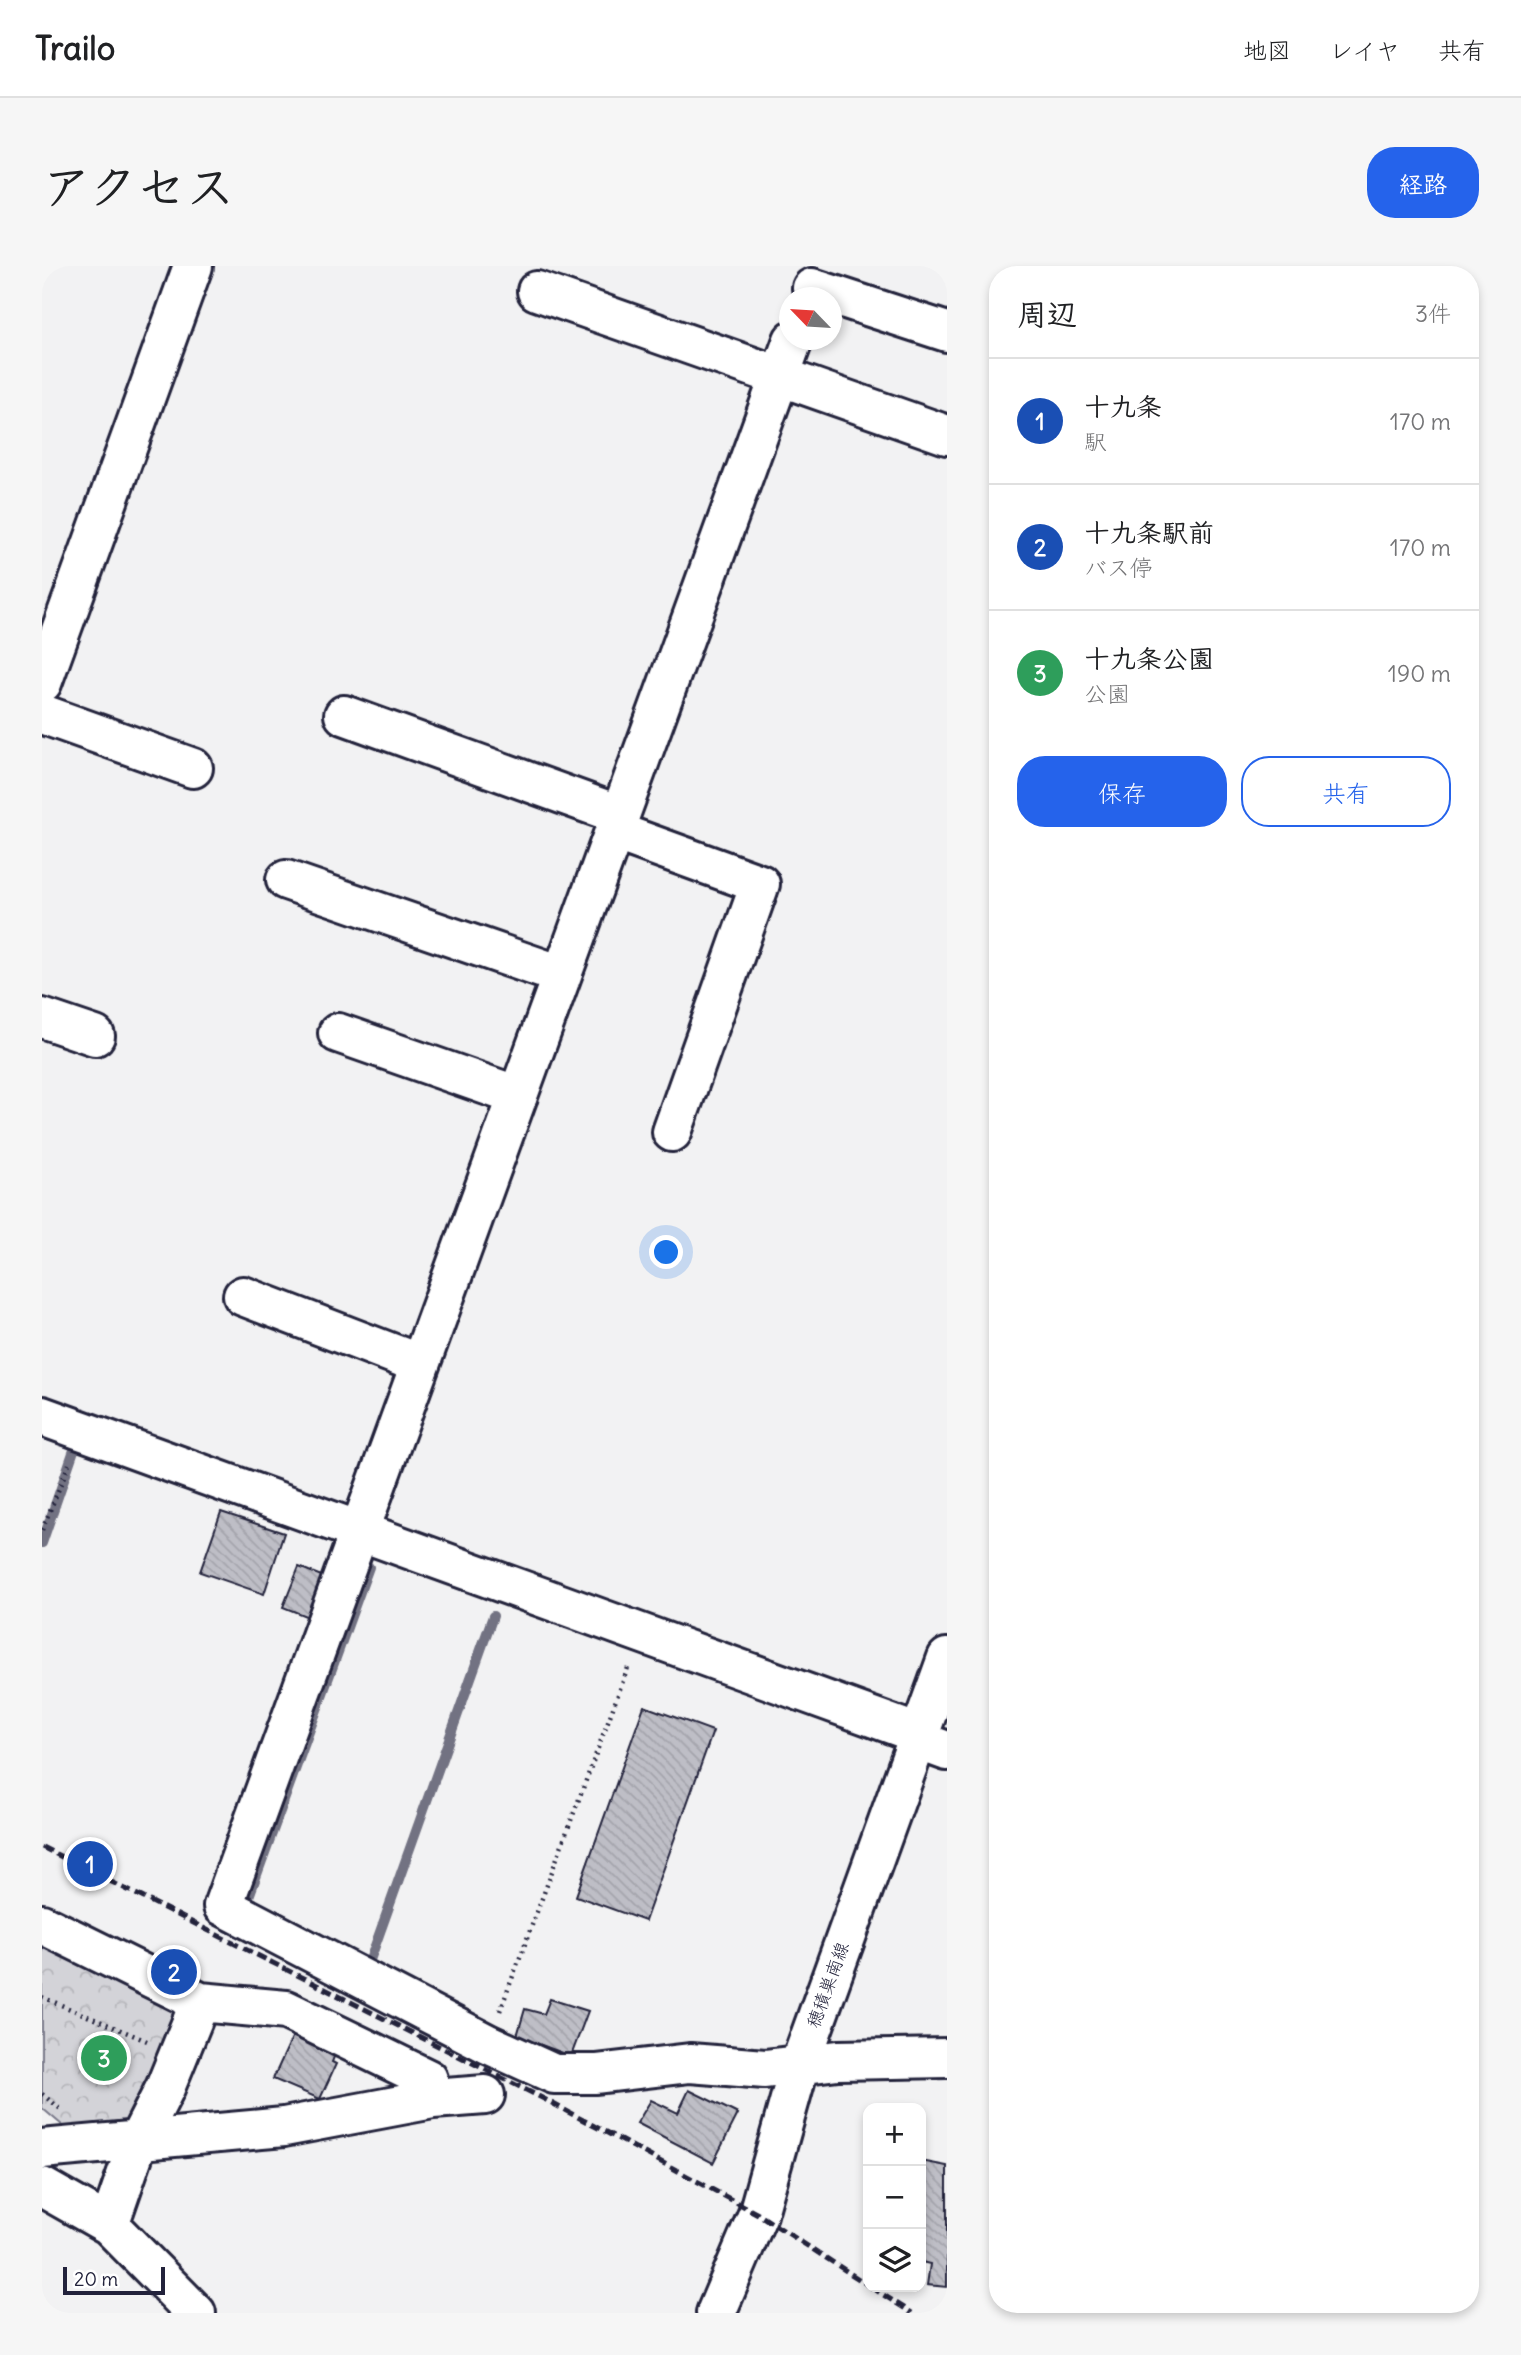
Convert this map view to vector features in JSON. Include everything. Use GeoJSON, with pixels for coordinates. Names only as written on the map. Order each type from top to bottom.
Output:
{"type":"FeatureCollection","features":[{"type":"Feature","properties":{"kind":"street"},"geometry":{"type":"LineString","coordinates":[[42,683],[193,266]]}},
{"type":"Feature","properties":{"kind":"street"},"geometry":{"type":"LineString","coordinates":[[814,284],[947,332]]}},
{"type":"Feature","properties":{"kind":"street"},"geometry":{"type":"LineString","coordinates":[[537,291],[787,357],[947,435]]}},
{"type":"Feature","properties":{"kind":"street"},"geometry":{"type":"LineString","coordinates":[[787,357],[420,1364],[362,1531],[281,1739],[223,1906],[488,2044],[554,2074],[596,2074],[690,2063],[765,2069],[799,2067],[838,2060],[947,2058]]}},
{"type":"Feature","properties":{"kind":"street"},"geometry":{"type":"LineString","coordinates":[[42,714],[193,768]]}},
{"type":"Feature","properties":{"kind":"street"},"geometry":{"type":"LineString","coordinates":[[344,715],[617,823],[760,884],[672,1132]]}},
{"type":"Feature","properties":{"kind":"street"},"geometry":{"type":"LineString","coordinates":[[286,880],[561,975]]}},
{"type":"Feature","properties":{"kind":"street"},"geometry":{"type":"LineString","coordinates":[[42,1018],[95,1035]]}},
{"type":"Feature","properties":{"kind":"street"},"geometry":{"type":"LineString","coordinates":[[338,1033],[518,1096]]}},
{"type":"Feature","properties":{"kind":"street"},"geometry":{"type":"LineString","coordinates":[[243,1296],[420,1364]]}},
{"type":"Feature","properties":{"kind":"street"},"geometry":{"type":"LineString","coordinates":[[42,1416],[362,1531],[928,1742]]}},
{"type":"Feature","properties":{"kind":"street","name":"穂積巣南線"},"geometry":{"type":"LineString","coordinates":[[716,2313],[758,2214],[799,2067],[928,1742],[947,1658]]}},
{"type":"Feature","properties":{"kind":"street"},"geometry":{"type":"LineString","coordinates":[[42,1924],[200,2002],[286,2010],[428,2079],[433,2099]]}},
{"type":"Feature","properties":{"kind":"street"},"geometry":{"type":"LineString","coordinates":[[109,2225],[138,2141],[165,2088],[200,2002]]}},
{"type":"Feature","properties":{"kind":"street"},"geometry":{"type":"LineString","coordinates":[[42,2149],[284,2127],[433,2099],[485,2095]]}},
{"type":"Feature","properties":{"kind":"street"},"geometry":{"type":"LineString","coordinates":[[42,2187],[109,2225],[196,2313]]}},
{"type":"Feature","properties":{"kind":"path"},"geometry":{"type":"LineString","coordinates":[[42,1531],[82,1431]]}},
{"type":"Feature","properties":{"kind":"path"},"geometry":{"type":"LineString","coordinates":[[488,2044],[640,1634]]}},
{"type":"Feature","properties":{"kind":"path"},"geometry":{"type":"LineString","coordinates":[[42,1997],[152,2043]]}},
{"type":"Feature","properties":{"kind":"green space"},"geometry":{"type":"Polygon","coordinates":[[[42,1939],[185,2009],[145,2116],[69,2131],[42,2108],[42,1939]]]}},
{"type":"Feature","properties":{"kind":"building"},"geometry":{"type":"Polygon","coordinates":[[[221,1512],[284,1533],[264,1594],[200,1572],[221,1512]]]}},
{"type":"Feature","properties":{"kind":"building"},"geometry":{"type":"Polygon","coordinates":[[[299,1567],[324,1577],[308,1617],[283,1607],[299,1567]]]}},
{"type":"Feature","properties":{"kind":"building"},"geometry":{"type":"Polygon","coordinates":[[[644,1706],[713,1731],[645,1921],[576,1896],[644,1706]]]}},
{"type":"Feature","properties":{"kind":"building"},"geometry":{"type":"Polygon","coordinates":[[[550,1999],[588,2011],[571,2056],[517,2036],[525,2009],[544,2014],[550,1999]]]}},
{"type":"Feature","properties":{"kind":"building"},"geometry":{"type":"Polygon","coordinates":[[[294,2033],[336,2052],[332,2062],[336,2064],[320,2099],[273,2079],[294,2033]]]}},
{"type":"Feature","properties":{"kind":"building"},"geometry":{"type":"Polygon","coordinates":[[[689,2090],[738,2114],[713,2163],[637,2123],[651,2100],[678,2113],[689,2090]]]}},
{"type":"Feature","properties":{"kind":"building"},"geometry":{"type":"Polygon","coordinates":[[[926,2162],[947,2166],[947,2287],[927,2285],[930,2264],[926,2263],[926,2162]]]}},
{"type":"Feature","properties":{"kind":"waterway"},"geometry":{"type":"LineString","coordinates":[[42,1543],[74,1450]]}},
{"type":"Feature","properties":{"kind":"waterway"},"geometry":{"type":"LineString","coordinates":[[247,1902],[369,1567]]}},
{"type":"Feature","properties":{"kind":"waterway"},"geometry":{"type":"LineString","coordinates":[[370,1960],[493,1616]]}},
{"type":"Feature","properties":{"kind":"railway"},"geometry":{"type":"LineString","coordinates":[[42,1847],[546,2100],[758,2214],[863,2282]]}},
{"type":"Feature","properties":{"kind":"railway"},"geometry":{"type":"LineString","coordinates":[[879,2292],[912,2313]]}},
{"type":"Feature","properties":{"kind":"place","name":"十九条"},"geometry":{"type":"Point","coordinates":[90,1864]}},
{"type":"Feature","properties":{"kind":"place","name":"十九条駅前"},"geometry":{"type":"Point","coordinates":[174,1972]}},
{"type":"Feature","properties":{"kind":"place","name":"十九条公園"},"geometry":{"type":"Point","coordinates":[104,2058]}}]}
